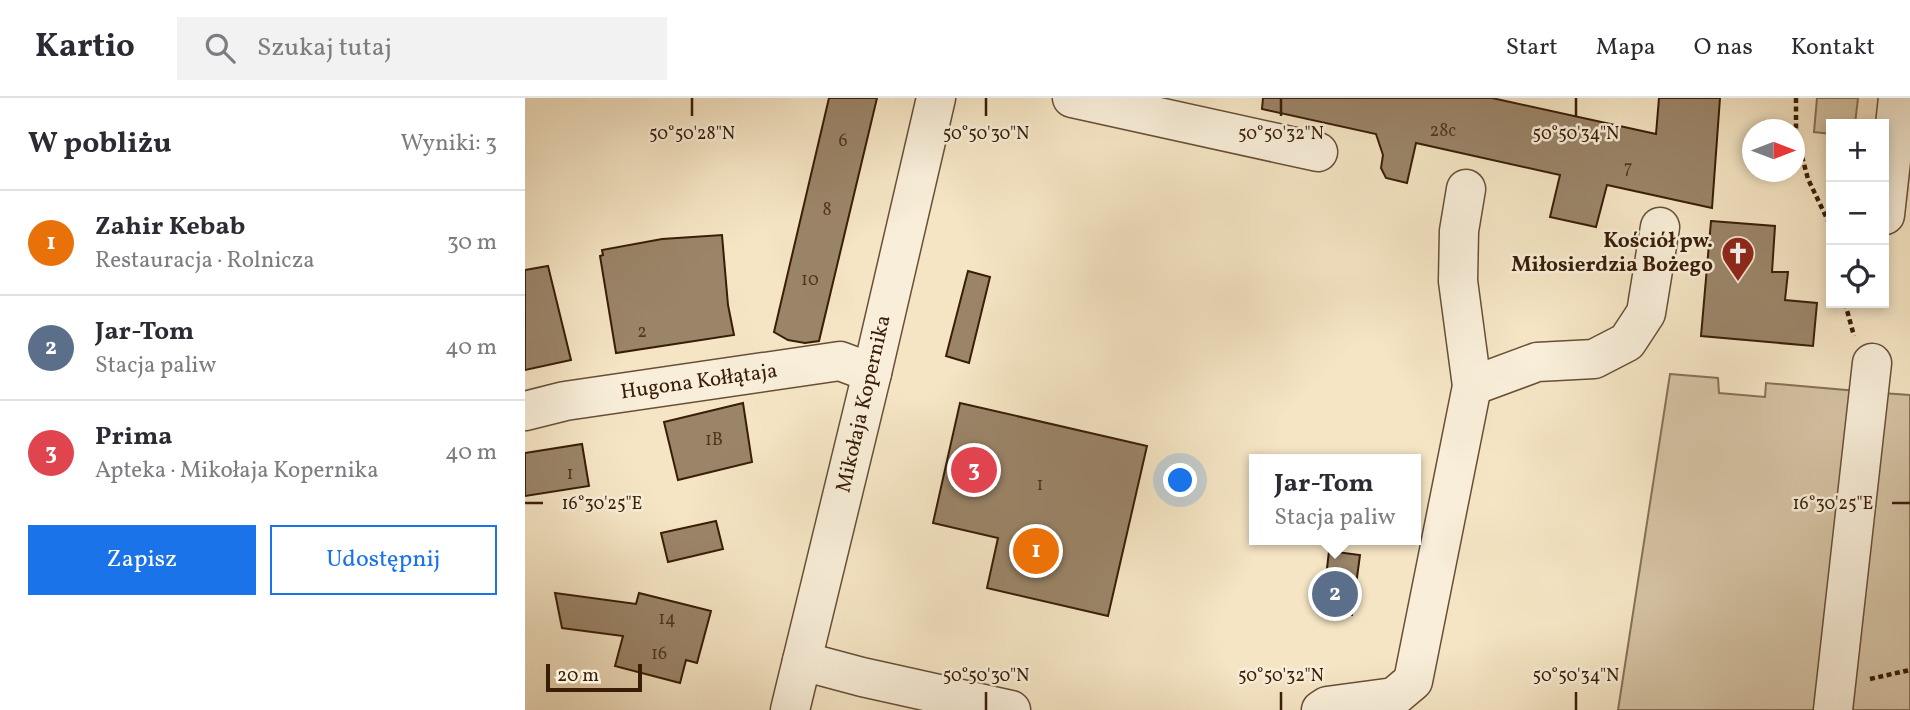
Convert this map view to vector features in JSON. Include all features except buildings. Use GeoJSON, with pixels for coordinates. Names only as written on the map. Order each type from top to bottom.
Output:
{"type":"FeatureCollection","features":[{"type":"Feature","properties":{"kind":"street","name":"Mikołaja Kopernika"},"geometry":{"type":"LineString","coordinates":[[790,710],[936,98]]}},
{"type":"Feature","properties":{"kind":"street"},"geometry":{"type":"LineString","coordinates":[[1072,98],[1318,152]]}},
{"type":"Feature","properties":{"kind":"street"},"geometry":{"type":"LineString","coordinates":[[1889,182],[1898,98]]}},
{"type":"Feature","properties":{"kind":"street"},"geometry":{"type":"LineString","coordinates":[[1321,710],[1327,706],[1375,705],[1394,697],[1413,681],[1472,386],[1458,281],[1459,231],[1467,189]]}},
{"type":"Feature","properties":{"kind":"street"},"geometry":{"type":"LineString","coordinates":[[1472,386],[1537,362],[1594,359],[1627,342],[1646,313],[1660,227]]}},
{"type":"Feature","properties":{"kind":"street","name":"Hugona Kołłątaja"},"geometry":{"type":"LineString","coordinates":[[525,411],[565,401],[840,361],[872,373]]}},
{"type":"Feature","properties":{"kind":"street"},"geometry":{"type":"LineString","coordinates":[[1833,710],[1872,363]]}},
{"type":"Feature","properties":{"kind":"street"},"geometry":{"type":"LineString","coordinates":[[803,661],[1011,710]]}},
{"type":"Feature","properties":{"kind":"path"},"geometry":{"type":"LineString","coordinates":[[1795,98],[1795,134],[1808,179],[1826,217]]}},
{"type":"Feature","properties":{"kind":"shaded area"},"geometry":{"type":"Polygon","coordinates":[[[1817,98],[1858,98],[1856,119],[1826,119],[1826,133],[1814,132],[1817,98]]]}},
{"type":"Feature","properties":{"kind":"shaded area"},"geometry":{"type":"Polygon","coordinates":[[[1670,374],[1718,378],[1719,393],[1765,397],[1766,383],[1857,391],[1819,710],[1618,710],[1670,374]]]}},
{"type":"Feature","properties":{"kind":"shaded area"},"geometry":{"type":"Polygon","coordinates":[[[1882,393],[1910,395],[1910,710],[1850,710],[1882,393]]]}},
{"type":"Feature","properties":{"kind":"place","name":"Kościół pw. Miłosierdzia Bożego"},"geometry":{"type":"Point","coordinates":[1738,283]}},
{"type":"Feature","properties":{"kind":"place","name":"Prima"},"geometry":{"type":"Point","coordinates":[974,470]}},
{"type":"Feature","properties":{"kind":"place","name":"Zahir Kebab"},"geometry":{"type":"Point","coordinates":[1036,551]}},
{"type":"Feature","properties":{"kind":"place","name":"Jar-Tom"},"geometry":{"type":"Point","coordinates":[1335,594]}}]}
